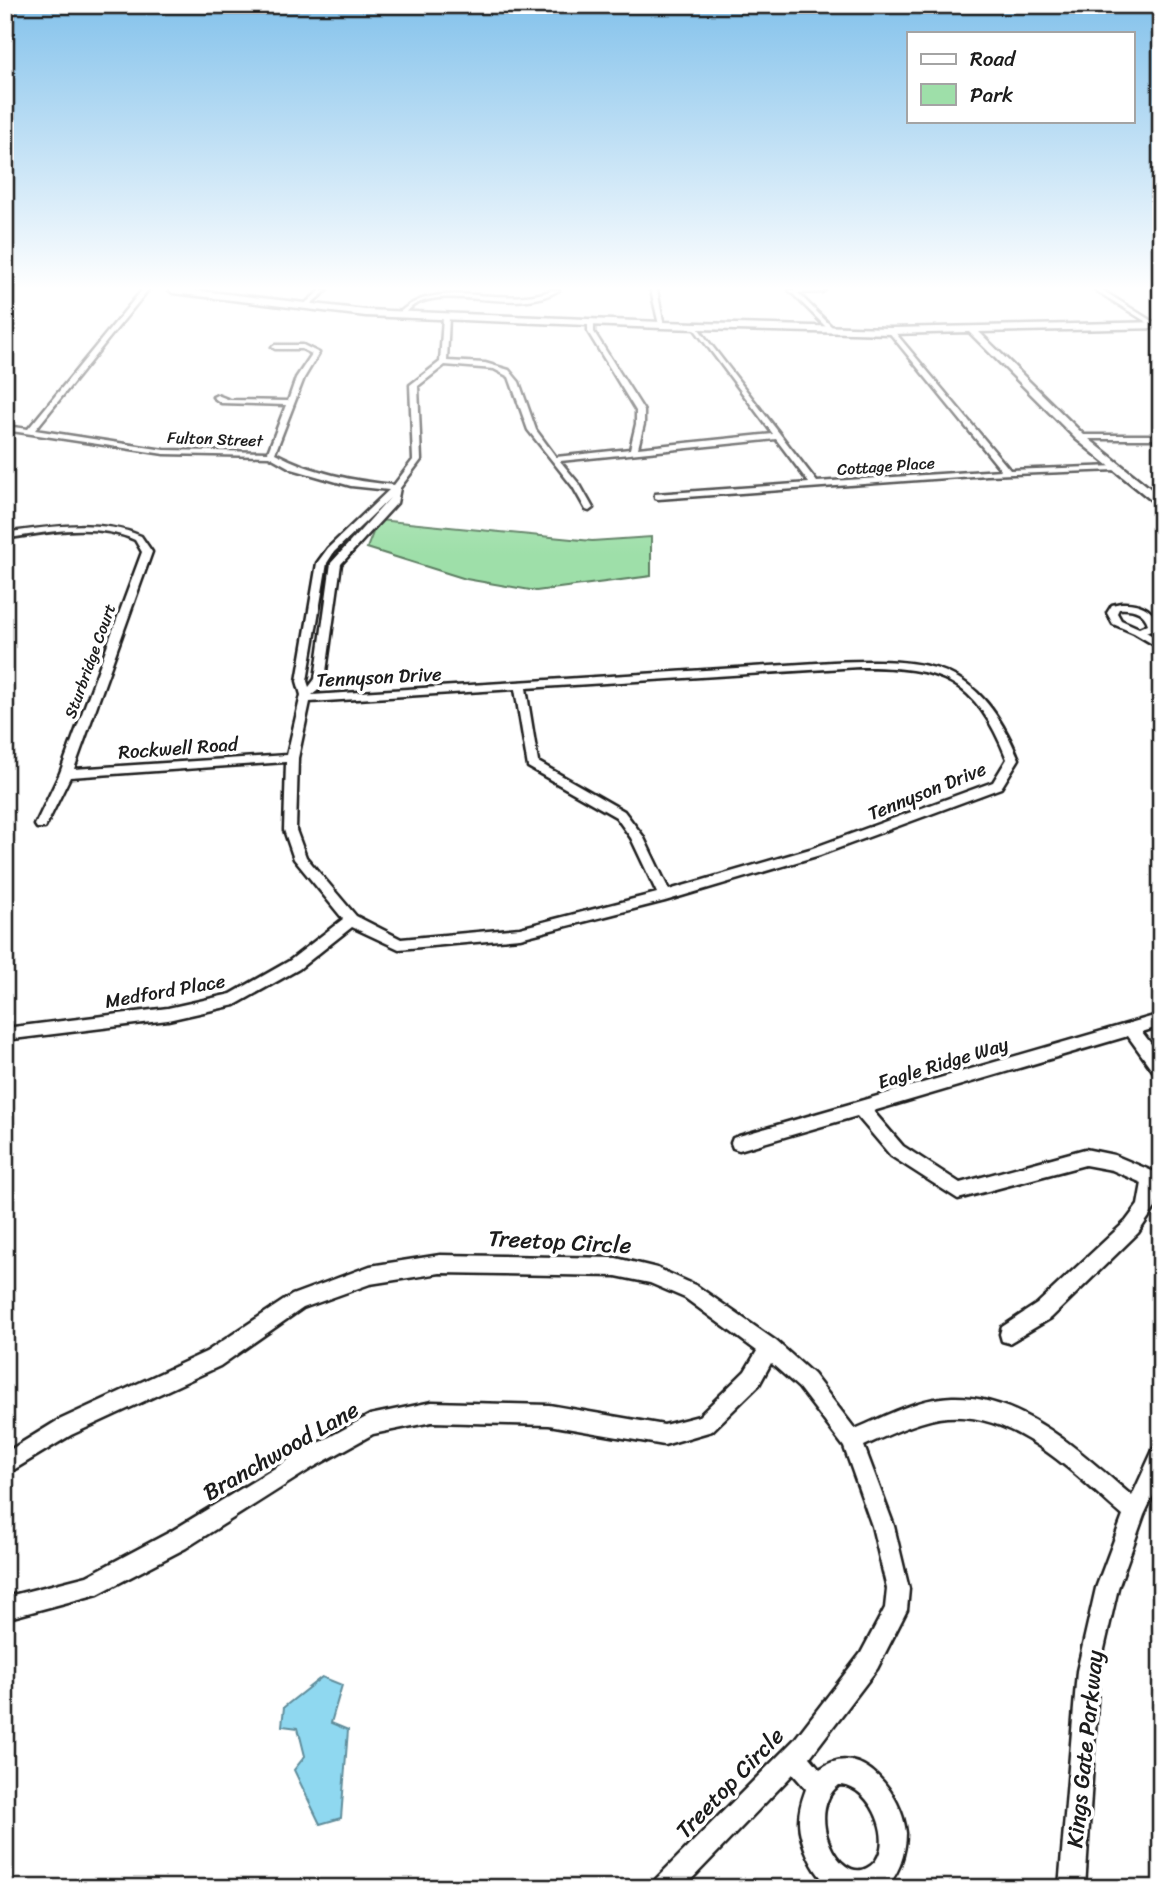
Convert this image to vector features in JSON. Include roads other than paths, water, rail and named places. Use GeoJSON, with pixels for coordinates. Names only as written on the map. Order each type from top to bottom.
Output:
{"type":"FeatureCollection","features":[{"type":"Feature","properties":{"kind":"street"},"geometry":{"type":"LineString","coordinates":[[30,431],[73,378]]}},
{"type":"Feature","properties":{"kind":"street"},"geometry":{"type":"LineString","coordinates":[[271,454],[299,378]]}},
{"type":"Feature","properties":{"kind":"street","name":"Tennyson Drive"},"geometry":{"type":"LineString","coordinates":[[306,697],[520,687],[782,668],[918,665],[947,674],[976,698],[1001,729],[1013,759],[997,785],[816,852],[665,896],[520,933],[399,944],[351,920],[300,859],[290,830],[292,758],[306,697],[302,681],[322,564],[331,550],[396,488],[417,460],[414,385],[423,378]]}},
{"type":"Feature","properties":{"kind":"street"},"geometry":{"type":"LineString","coordinates":[[513,378],[530,427],[542,446],[577,484],[589,508]]}},
{"type":"Feature","properties":{"kind":"street"},"geometry":{"type":"LineString","coordinates":[[620,378],[640,411],[634,449]]}},
{"type":"Feature","properties":{"kind":"street"},"geometry":{"type":"LineString","coordinates":[[734,378],[815,485]]}},
{"type":"Feature","properties":{"kind":"street"},"geometry":{"type":"LineString","coordinates":[[930,378],[1008,472]]}},
{"type":"Feature","properties":{"kind":"street"},"geometry":{"type":"LineString","coordinates":[[1021,378],[1080,437],[1161,504]]}},
{"type":"Feature","properties":{"kind":"street"},"geometry":{"type":"LineString","coordinates":[[217,397],[221,401],[230,402],[289,403]]}},
{"type":"Feature","properties":{"kind":"street","name":"Fulton Street"},"geometry":{"type":"LineString","coordinates":[[5,428],[164,453],[271,454],[295,467],[354,484],[396,488]]}},
{"type":"Feature","properties":{"kind":"street"},"geometry":{"type":"LineString","coordinates":[[555,459],[778,436]]}},
{"type":"Feature","properties":{"kind":"street"},"geometry":{"type":"LineString","coordinates":[[1080,437],[1161,437]]}},
{"type":"Feature","properties":{"kind":"street","name":"Cottage Place"},"geometry":{"type":"LineString","coordinates":[[658,496],[1008,472],[1116,468]]}},
{"type":"Feature","properties":{"kind":"street","name":"Tennyson Drive"},"geometry":{"type":"LineString","coordinates":[[306,697],[320,679],[336,564],[344,551],[394,501],[396,488]]}},
{"type":"Feature","properties":{"kind":"street","name":"Sturbridge Court"},"geometry":{"type":"LineString","coordinates":[[5,536],[32,532],[108,529],[142,540],[147,552],[66,772],[41,825]]}},
{"type":"Feature","properties":{"kind":"street"},"geometry":{"type":"LineString","coordinates":[[1138,631],[1161,646]]}},
{"type":"Feature","properties":{"kind":"street"},"geometry":{"type":"LineString","coordinates":[[520,687],[533,764],[620,814],[637,836],[665,896]]}},
{"type":"Feature","properties":{"kind":"street","name":"Rockwell Road"},"geometry":{"type":"LineString","coordinates":[[66,772],[292,758]]}},
{"type":"Feature","properties":{"kind":"street","name":"Medford Place"},"geometry":{"type":"LineString","coordinates":[[5,1034],[168,1014],[235,999],[294,965],[351,920]]}},
{"type":"Feature","properties":{"kind":"street","name":"Eagle Ridge Way"},"geometry":{"type":"LineString","coordinates":[[1156,1179],[1114,1163],[1085,1157],[958,1191],[897,1151],[861,1109],[1161,1020]]}},
{"type":"Feature","properties":{"kind":"street"},"geometry":{"type":"LineString","coordinates":[[1131,1028],[1161,1070]]}},
{"type":"Feature","properties":{"kind":"street"},"geometry":{"type":"LineString","coordinates":[[739,1143],[861,1109]]}},
{"type":"Feature","properties":{"kind":"street"},"geometry":{"type":"LineString","coordinates":[[1009,1334],[1044,1311],[1132,1227],[1146,1208],[1156,1179]]}},
{"type":"Feature","properties":{"kind":"street","name":"Treetop Circle"},"geometry":{"type":"LineString","coordinates":[[6,1460],[64,1428],[213,1359],[298,1301],[370,1275],[440,1264],[616,1267],[652,1274],[691,1292],[769,1348],[806,1381],[852,1441],[883,1526],[898,1589],[896,1611],[869,1661],[793,1756],[665,1888]]}},
{"type":"Feature","properties":{"kind":"street","name":"Branchwood Lane"},"geometry":{"type":"LineString","coordinates":[[5,1608],[89,1586],[178,1540],[305,1461],[370,1425],[432,1412],[536,1415],[664,1435],[705,1424],[752,1378],[769,1348]]}},
{"type":"Feature","properties":{"kind":"street"},"geometry":{"type":"LineString","coordinates":[[852,1441],[909,1416],[954,1407],[1001,1414],[1052,1444],[1135,1512]]}},
{"type":"Feature","properties":{"kind":"street","name":"Kings Gate Parkway"},"geometry":{"type":"LineString","coordinates":[[1072,1888],[1088,1671],[1107,1588],[1135,1512],[1161,1455]]}},
{"type":"Feature","properties":{"kind":"street"},"geometry":{"type":"LineString","coordinates":[[793,1756],[819,1786]]}},
{"type":"Feature","properties":{"kind":"water"},"geometry":{"type":"Polygon","coordinates":[[[322,1677],[342,1685],[331,1723],[348,1730],[341,1818],[320,1824],[294,1770],[305,1756],[298,1728],[282,1726],[284,1707],[322,1677]]]}}]}
